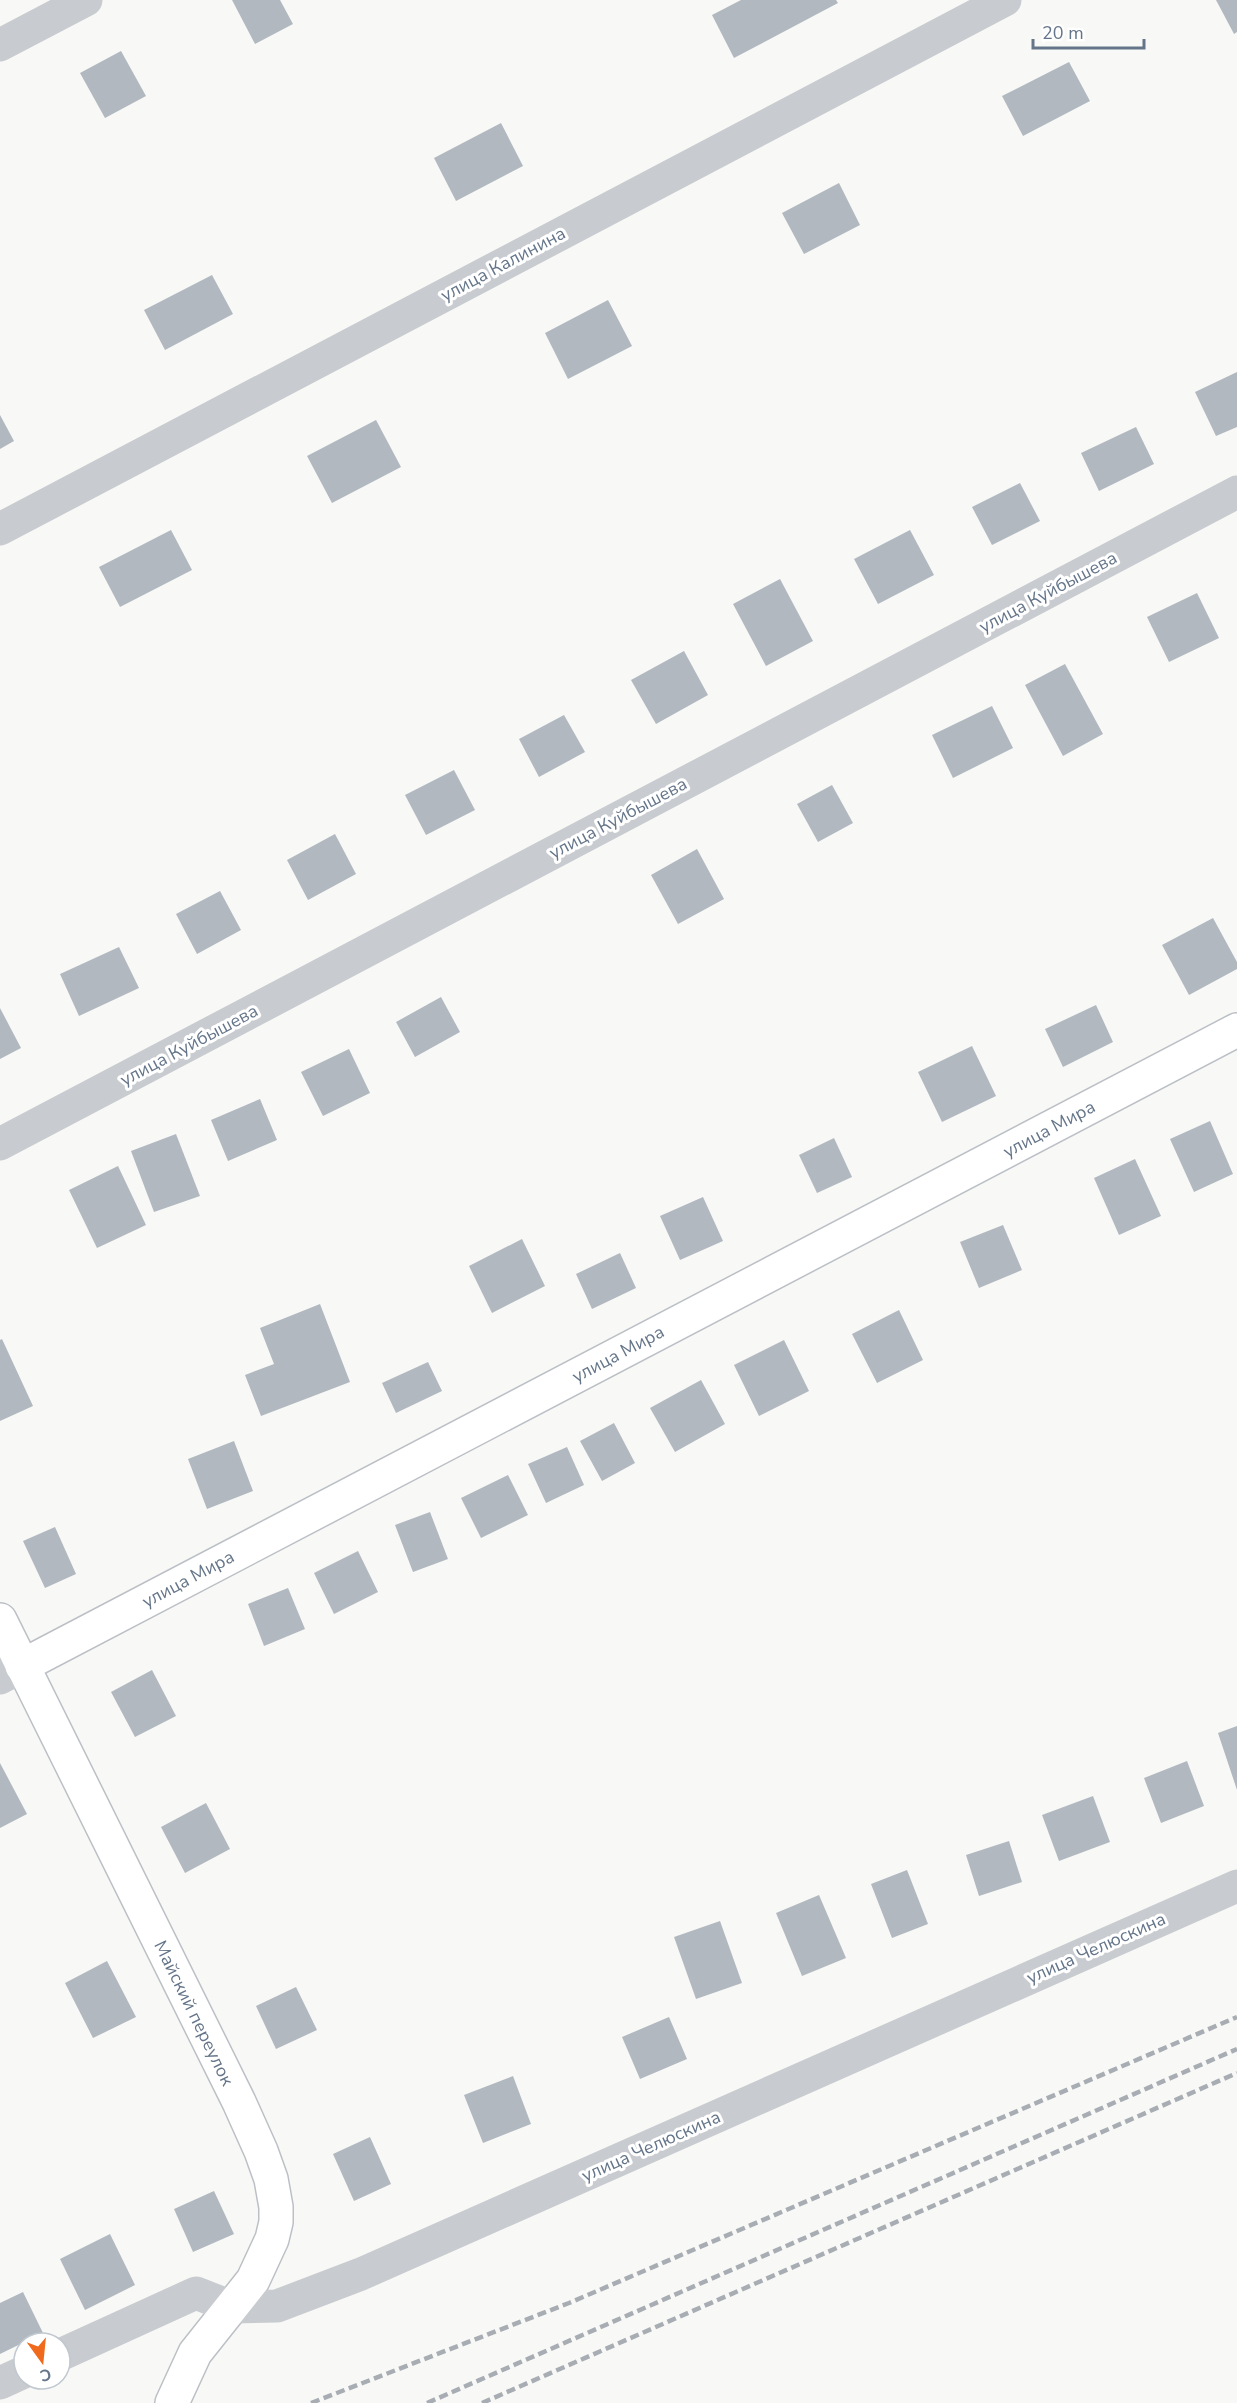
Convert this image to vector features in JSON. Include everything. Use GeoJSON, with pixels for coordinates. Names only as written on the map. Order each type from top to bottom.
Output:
{"type":"FeatureCollection","features":[{"type":"Feature","properties":{"kind":"street"},"geometry":{"type":"LineString","coordinates":[[0,45],[86,0]]}},
{"type":"Feature","properties":{"kind":"street","name":"улица Калинина"},"geometry":{"type":"LineString","coordinates":[[0,529],[1005,0]]}},
{"type":"Feature","properties":{"kind":"street","name":"улица Куйбышева"},"geometry":{"type":"LineString","coordinates":[[0,1144],[1237,492]]}},
{"type":"Feature","properties":{"kind":"street","name":"улица Мира"},"geometry":{"type":"LineString","coordinates":[[11,1672],[1237,1030]]}},
{"type":"Feature","properties":{"kind":"street","name":"Майский переулок"},"geometry":{"type":"LineString","coordinates":[[0,1620],[11,1672],[239,2102],[271,2178],[276,2207],[272,2239],[254,2280],[195,2353],[172,2403]]}},
{"type":"Feature","properties":{"kind":"street","name":"улица Челюскина"},"geometry":{"type":"LineString","coordinates":[[72,2350],[196,2293],[232,2307],[277,2306],[361,2274],[1237,1886]]}},
{"type":"Feature","properties":{"kind":"building"},"geometry":{"type":"Polygon","coordinates":[[[232,0],[280,0],[293,24],[255,44],[232,0]]]}},
{"type":"Feature","properties":{"kind":"building"},"geometry":{"type":"Polygon","coordinates":[[[741,0],[836,0],[838,3],[734,58],[712,15],[741,0]]]}},
{"type":"Feature","properties":{"kind":"building"},"geometry":{"type":"Polygon","coordinates":[[[1216,0],[1237,0],[1237,32],[1234,34],[1216,0]]]}},
{"type":"Feature","properties":{"kind":"building"},"geometry":{"type":"Polygon","coordinates":[[[121,51],[146,96],[105,118],[80,73],[121,51]]]}},
{"type":"Feature","properties":{"kind":"building"},"geometry":{"type":"Polygon","coordinates":[[[1069,62],[1090,101],[1023,136],[1002,96],[1069,62]]]}},
{"type":"Feature","properties":{"kind":"building"},"geometry":{"type":"Polygon","coordinates":[[[501,123],[523,166],[456,201],[434,158],[501,123]]]}},
{"type":"Feature","properties":{"kind":"building"},"geometry":{"type":"Polygon","coordinates":[[[839,183],[860,225],[804,254],[782,213],[839,183]]]}},
{"type":"Feature","properties":{"kind":"building"},"geometry":{"type":"Polygon","coordinates":[[[212,275],[233,314],[165,350],[144,310],[212,275]]]}},
{"type":"Feature","properties":{"kind":"building"},"geometry":{"type":"Polygon","coordinates":[[[608,300],[632,346],[568,379],[545,333],[608,300]]]}},
{"type":"Feature","properties":{"kind":"building"},"geometry":{"type":"Polygon","coordinates":[[[1237,372],[1237,427],[1216,436],[1195,392],[1237,372]]]}},
{"type":"Feature","properties":{"kind":"building"},"geometry":{"type":"Polygon","coordinates":[[[0,415],[14,441],[0,449],[0,415]]]}},
{"type":"Feature","properties":{"kind":"building"},"geometry":{"type":"Polygon","coordinates":[[[376,420],[401,467],[332,503],[307,456],[376,420]]]}},
{"type":"Feature","properties":{"kind":"building"},"geometry":{"type":"Polygon","coordinates":[[[1136,427],[1154,464],[1099,491],[1081,453],[1136,427]]]}},
{"type":"Feature","properties":{"kind":"building"},"geometry":{"type":"Polygon","coordinates":[[[1020,483],[1040,521],[992,545],[972,507],[1020,483]]]}},
{"type":"Feature","properties":{"kind":"building"},"geometry":{"type":"Polygon","coordinates":[[[171,530],[192,570],[120,607],[99,567],[171,530]]]}},
{"type":"Feature","properties":{"kind":"building"},"geometry":{"type":"Polygon","coordinates":[[[910,530],[934,575],[878,604],[854,559],[910,530]]]}},
{"type":"Feature","properties":{"kind":"building"},"geometry":{"type":"Polygon","coordinates":[[[780,579],[813,641],[766,666],[733,604],[780,579]]]}},
{"type":"Feature","properties":{"kind":"building"},"geometry":{"type":"Polygon","coordinates":[[[1197,593],[1219,638],[1169,662],[1147,617],[1197,593]]]}},
{"type":"Feature","properties":{"kind":"building"},"geometry":{"type":"Polygon","coordinates":[[[684,651],[708,695],[656,724],[631,680],[684,651]]]}},
{"type":"Feature","properties":{"kind":"building"},"geometry":{"type":"Polygon","coordinates":[[[1065,664],[1103,734],[1063,756],[1025,685],[1065,664]]]}},
{"type":"Feature","properties":{"kind":"building"},"geometry":{"type":"Polygon","coordinates":[[[992,706],[1013,748],[953,778],[932,735],[992,706]]]}},
{"type":"Feature","properties":{"kind":"building"},"geometry":{"type":"Polygon","coordinates":[[[564,715],[585,752],[539,777],[519,739],[564,715]]]}},
{"type":"Feature","properties":{"kind":"building"},"geometry":{"type":"Polygon","coordinates":[[[454,770],[475,810],[426,835],[405,795],[454,770]]]}},
{"type":"Feature","properties":{"kind":"building"},"geometry":{"type":"Polygon","coordinates":[[[832,785],[853,823],[818,842],[797,804],[832,785]]]}},
{"type":"Feature","properties":{"kind":"building"},"geometry":{"type":"Polygon","coordinates":[[[335,834],[356,874],[308,900],[287,860],[335,834]]]}},
{"type":"Feature","properties":{"kind":"building"},"geometry":{"type":"Polygon","coordinates":[[[697,849],[724,899],[678,924],[651,875],[697,849]]]}},
{"type":"Feature","properties":{"kind":"building"},"geometry":{"type":"Polygon","coordinates":[[[220,891],[241,930],[197,954],[176,914],[220,891]]]}},
{"type":"Feature","properties":{"kind":"building"},"geometry":{"type":"Polygon","coordinates":[[[1213,918],[1237,962],[1237,969],[1189,995],[1162,945],[1213,918]]]}},
{"type":"Feature","properties":{"kind":"building"},"geometry":{"type":"Polygon","coordinates":[[[119,947],[139,988],[79,1016],[60,974],[119,947]]]}},
{"type":"Feature","properties":{"kind":"building"},"geometry":{"type":"Polygon","coordinates":[[[441,997],[460,1032],[415,1057],[396,1022],[441,997]]]}},
{"type":"Feature","properties":{"kind":"building"},"geometry":{"type":"Polygon","coordinates":[[[1096,1005],[1113,1042],[1063,1067],[1045,1029],[1096,1005]]]}},
{"type":"Feature","properties":{"kind":"building"},"geometry":{"type":"Polygon","coordinates":[[[0,1008],[21,1048],[0,1059],[0,1008]]]}},
{"type":"Feature","properties":{"kind":"building"},"geometry":{"type":"Polygon","coordinates":[[[972,1046],[996,1096],[942,1122],[918,1072],[972,1046]]]}},
{"type":"Feature","properties":{"kind":"building"},"geometry":{"type":"Polygon","coordinates":[[[349,1049],[370,1093],[323,1116],[301,1072],[349,1049]]]}},
{"type":"Feature","properties":{"kind":"building"},"geometry":{"type":"Polygon","coordinates":[[[260,1099],[277,1140],[228,1161],[211,1120],[260,1099]]]}},
{"type":"Feature","properties":{"kind":"building"},"geometry":{"type":"Polygon","coordinates":[[[1210,1121],[1233,1174],[1194,1192],[1170,1139],[1210,1121]]]}},
{"type":"Feature","properties":{"kind":"building"},"geometry":{"type":"Polygon","coordinates":[[[176,1134],[200,1196],[154,1212],[131,1151],[176,1134]]]}},
{"type":"Feature","properties":{"kind":"building"},"geometry":{"type":"Polygon","coordinates":[[[834,1138],[852,1177],[817,1193],[799,1155],[834,1138]]]}},
{"type":"Feature","properties":{"kind":"building"},"geometry":{"type":"Polygon","coordinates":[[[1135,1159],[1161,1216],[1119,1235],[1094,1178],[1135,1159]]]}},
{"type":"Feature","properties":{"kind":"building"},"geometry":{"type":"Polygon","coordinates":[[[118,1166],[146,1225],[97,1248],[69,1190],[118,1166]]]}},
{"type":"Feature","properties":{"kind":"building"},"geometry":{"type":"Polygon","coordinates":[[[703,1197],[723,1241],[680,1260],[660,1216],[703,1197]]]}},
{"type":"Feature","properties":{"kind":"building"},"geometry":{"type":"Polygon","coordinates":[[[1003,1225],[1022,1270],[979,1288],[960,1242],[1003,1225]]]}},
{"type":"Feature","properties":{"kind":"building"},"geometry":{"type":"Polygon","coordinates":[[[522,1239],[545,1286],[492,1313],[469,1266],[522,1239]]]}},
{"type":"Feature","properties":{"kind":"building"},"geometry":{"type":"Polygon","coordinates":[[[620,1253],[636,1288],[592,1309],[576,1274],[620,1253]]]}},
{"type":"Feature","properties":{"kind":"building"},"geometry":{"type":"Polygon","coordinates":[[[320,1304],[350,1382],[261,1416],[245,1375],[274,1364],[260,1328],[320,1304]]]}},
{"type":"Feature","properties":{"kind":"building"},"geometry":{"type":"Polygon","coordinates":[[[899,1310],[923,1360],[877,1383],[852,1334],[899,1310]]]}},
{"type":"Feature","properties":{"kind":"building"},"geometry":{"type":"Polygon","coordinates":[[[2,1339],[33,1406],[0,1421],[0,1340],[2,1339]]]}},
{"type":"Feature","properties":{"kind":"building"},"geometry":{"type":"Polygon","coordinates":[[[784,1340],[809,1391],[759,1416],[734,1365],[784,1340]]]}},
{"type":"Feature","properties":{"kind":"building"},"geometry":{"type":"Polygon","coordinates":[[[428,1362],[442,1391],[396,1413],[382,1383],[428,1362]]]}},
{"type":"Feature","properties":{"kind":"building"},"geometry":{"type":"Polygon","coordinates":[[[701,1380],[725,1424],[675,1452],[650,1408],[701,1380]]]}},
{"type":"Feature","properties":{"kind":"building"},"geometry":{"type":"Polygon","coordinates":[[[614,1423],[635,1463],[602,1481],[580,1441],[614,1423]]]}},
{"type":"Feature","properties":{"kind":"building"},"geometry":{"type":"Polygon","coordinates":[[[234,1441],[253,1491],[207,1509],[188,1459],[234,1441]]]}},
{"type":"Feature","properties":{"kind":"building"},"geometry":{"type":"Polygon","coordinates":[[[567,1447],[584,1485],[546,1503],[528,1464],[567,1447]]]}},
{"type":"Feature","properties":{"kind":"building"},"geometry":{"type":"Polygon","coordinates":[[[508,1475],[528,1515],[481,1538],[461,1498],[508,1475]]]}},
{"type":"Feature","properties":{"kind":"building"},"geometry":{"type":"Polygon","coordinates":[[[430,1512],[448,1559],[413,1572],[395,1525],[430,1512]]]}},
{"type":"Feature","properties":{"kind":"building"},"geometry":{"type":"Polygon","coordinates":[[[55,1527],[76,1574],[45,1588],[23,1541],[55,1527]]]}},
{"type":"Feature","properties":{"kind":"building"},"geometry":{"type":"Polygon","coordinates":[[[358,1551],[378,1592],[334,1614],[314,1573],[358,1551]]]}},
{"type":"Feature","properties":{"kind":"building"},"geometry":{"type":"Polygon","coordinates":[[[288,1588],[305,1629],[264,1646],[248,1604],[288,1588]]]}},
{"type":"Feature","properties":{"kind":"building"},"geometry":{"type":"Polygon","coordinates":[[[152,1670],[176,1716],[135,1737],[111,1692],[152,1670]]]}},
{"type":"Feature","properties":{"kind":"building"},"geometry":{"type":"Polygon","coordinates":[[[1237,1726],[1237,1790],[1218,1733],[1237,1726]]]}},
{"type":"Feature","properties":{"kind":"building"},"geometry":{"type":"Polygon","coordinates":[[[1187,1761],[1204,1806],[1161,1823],[1144,1778],[1187,1761]]]}},
{"type":"Feature","properties":{"kind":"building"},"geometry":{"type":"Polygon","coordinates":[[[0,1763],[27,1814],[0,1828],[0,1763]]]}},
{"type":"Feature","properties":{"kind":"building"},"geometry":{"type":"Polygon","coordinates":[[[1093,1796],[1110,1842],[1059,1861],[1042,1815],[1093,1796]]]}},
{"type":"Feature","properties":{"kind":"building"},"geometry":{"type":"Polygon","coordinates":[[[206,1803],[230,1849],[185,1873],[161,1827],[206,1803]]]}},
{"type":"Feature","properties":{"kind":"building"},"geometry":{"type":"Polygon","coordinates":[[[1009,1841],[1022,1882],[979,1896],[966,1855],[1009,1841]]]}},
{"type":"Feature","properties":{"kind":"building"},"geometry":{"type":"Polygon","coordinates":[[[907,1870],[928,1924],[892,1938],[871,1884],[907,1870]]]}},
{"type":"Feature","properties":{"kind":"building"},"geometry":{"type":"Polygon","coordinates":[[[819,1895],[846,1958],[802,1976],[776,1913],[819,1895]]]}},
{"type":"Feature","properties":{"kind":"building"},"geometry":{"type":"Polygon","coordinates":[[[720,1921],[742,1983],[696,1999],[674,1937],[720,1921]]]}},
{"type":"Feature","properties":{"kind":"building"},"geometry":{"type":"Polygon","coordinates":[[[107,1961],[136,2017],[93,2038],[65,1983],[107,1961]]]}},
{"type":"Feature","properties":{"kind":"building"},"geometry":{"type":"Polygon","coordinates":[[[296,1987],[317,2030],[276,2049],[256,2006],[296,1987]]]}},
{"type":"Feature","properties":{"kind":"building"},"geometry":{"type":"Polygon","coordinates":[[[669,2017],[687,2059],[640,2079],[622,2037],[669,2017]]]}},
{"type":"Feature","properties":{"kind":"building"},"geometry":{"type":"Polygon","coordinates":[[[513,2076],[531,2124],[483,2143],[464,2095],[513,2076]]]}},
{"type":"Feature","properties":{"kind":"building"},"geometry":{"type":"Polygon","coordinates":[[[370,2137],[391,2184],[354,2201],[333,2154],[370,2137]]]}},
{"type":"Feature","properties":{"kind":"building"},"geometry":{"type":"Polygon","coordinates":[[[214,2191],[234,2234],[193,2252],[174,2209],[214,2191]]]}},
{"type":"Feature","properties":{"kind":"building"},"geometry":{"type":"Polygon","coordinates":[[[110,2234],[135,2285],[85,2310],[60,2259],[110,2234]]]}},
{"type":"Feature","properties":{"kind":"building"},"geometry":{"type":"Polygon","coordinates":[[[23,2292],[42,2331],[12,2331],[12,2348],[0,2354],[0,2303],[23,2292]]]}},
{"type":"Feature","properties":{"kind":"railway"},"geometry":{"type":"LineString","coordinates":[[311,2403],[569,2303],[1237,2017]]}},
{"type":"Feature","properties":{"kind":"railway"},"geometry":{"type":"LineString","coordinates":[[427,2403],[1237,2049]]}},
{"type":"Feature","properties":{"kind":"railway"},"geometry":{"type":"LineString","coordinates":[[482,2403],[1237,2073]]}}]}
